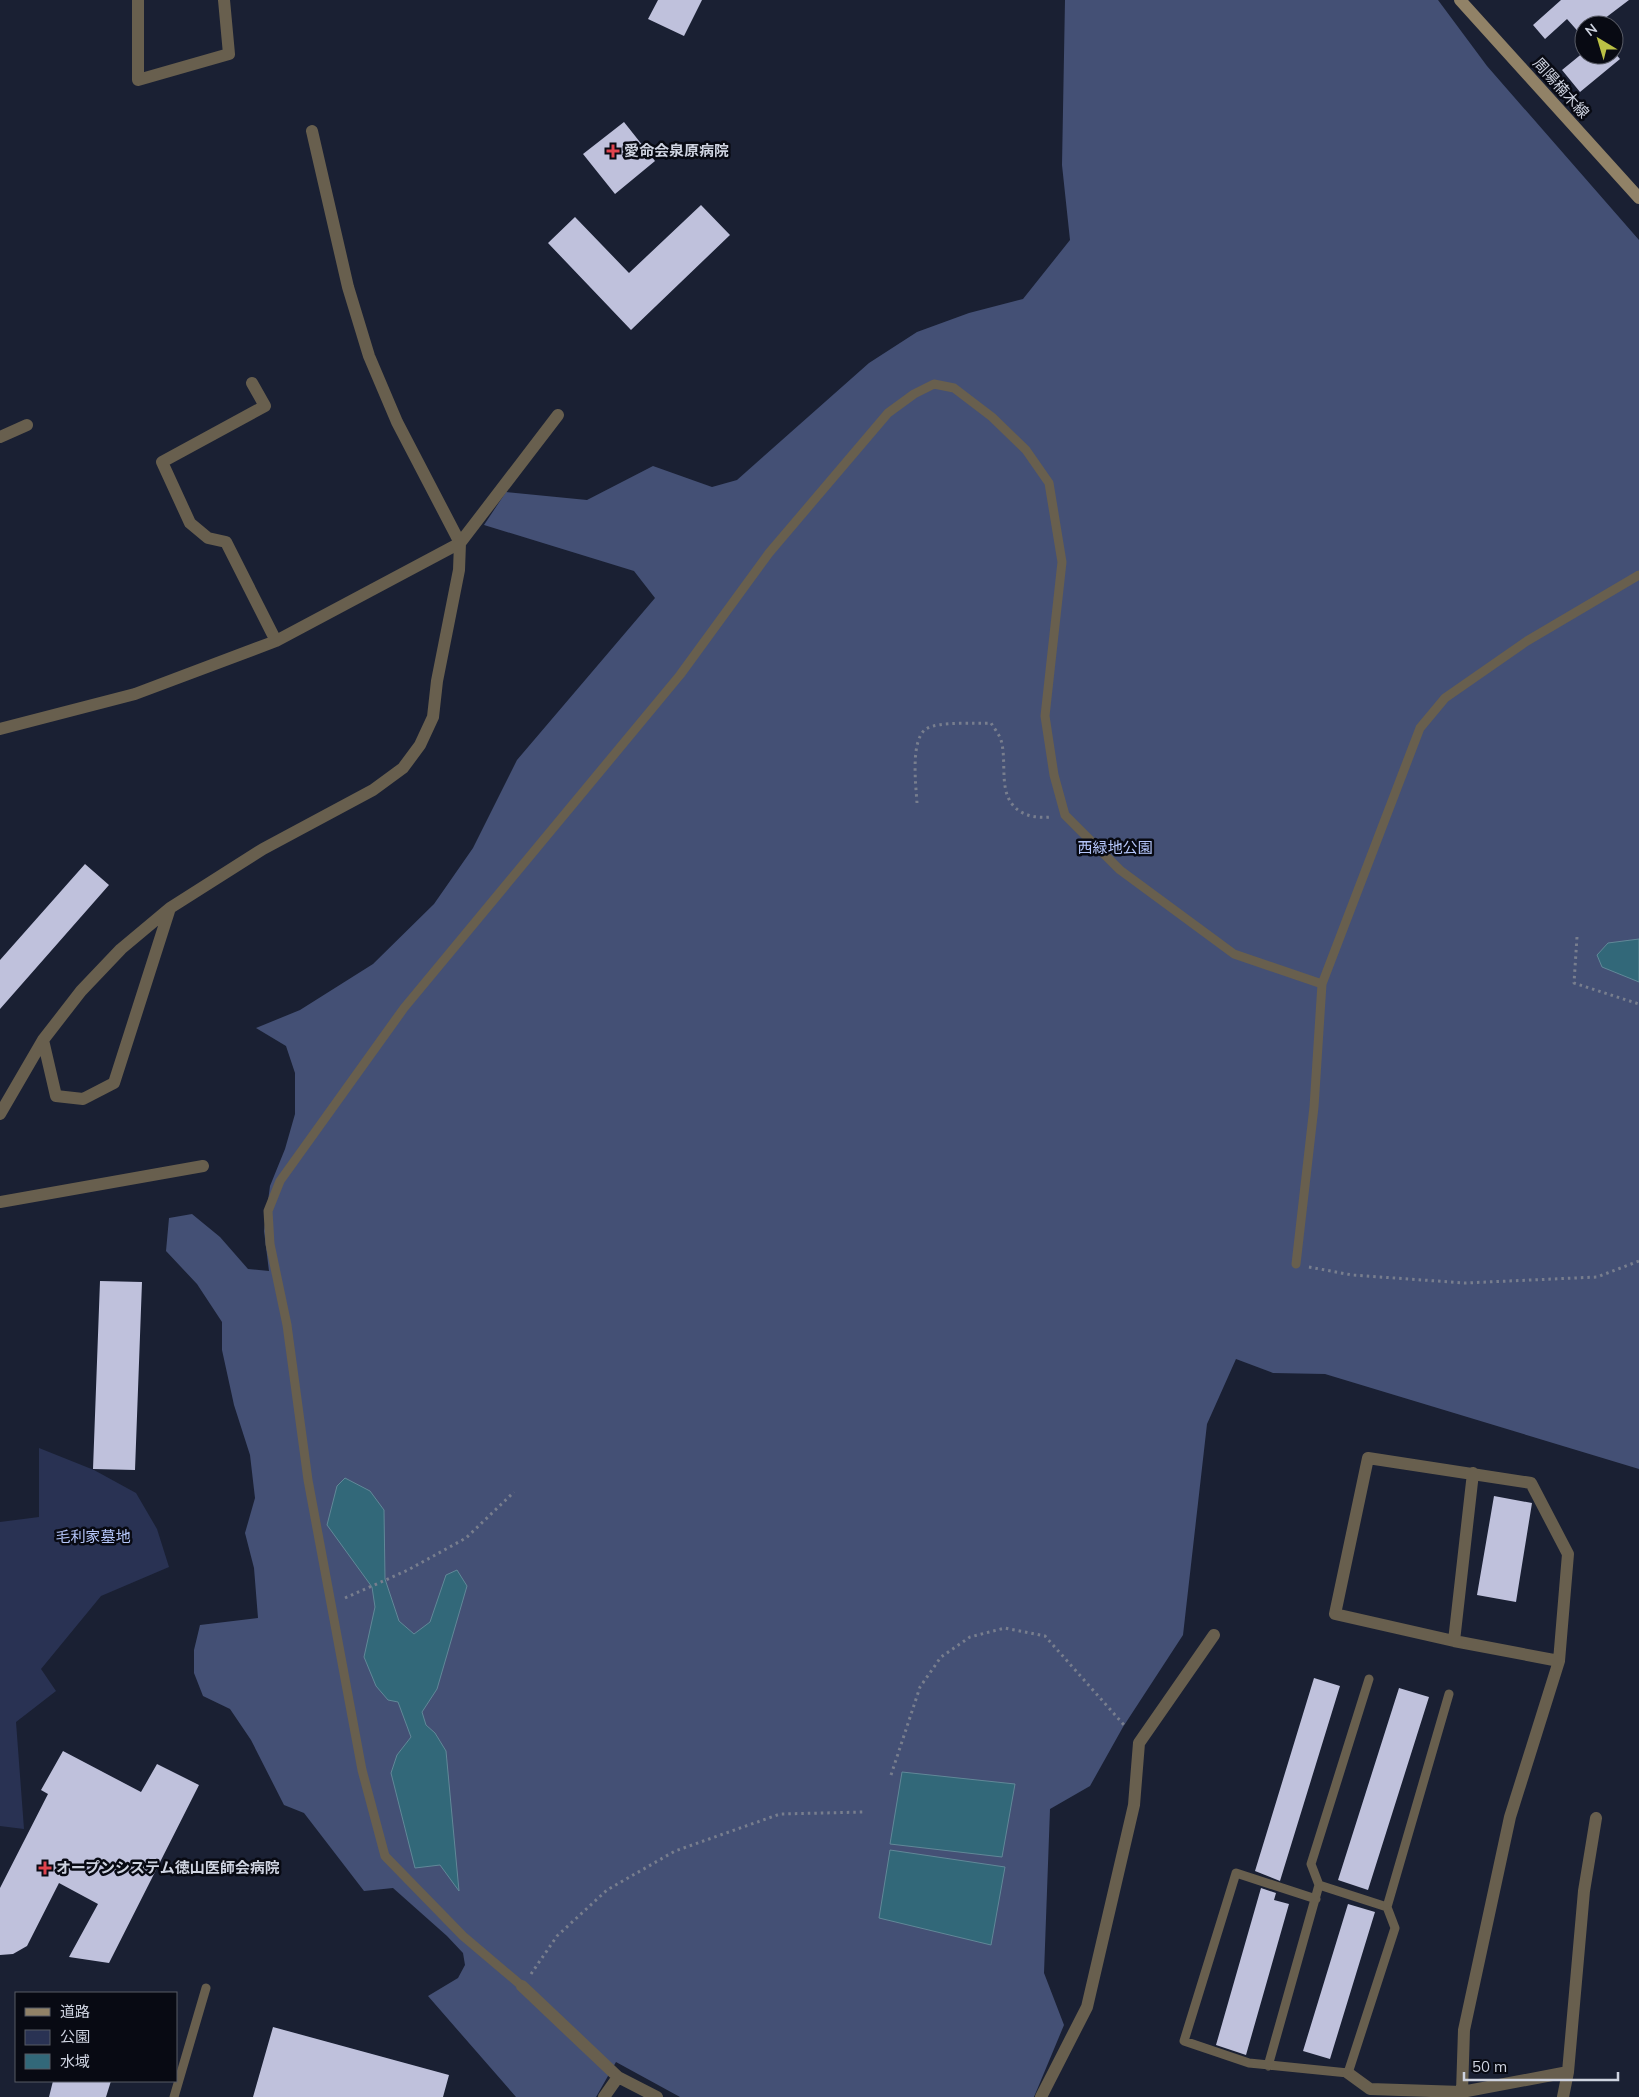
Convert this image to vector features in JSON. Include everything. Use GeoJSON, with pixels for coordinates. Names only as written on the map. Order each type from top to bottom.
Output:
{"type":"FeatureCollection","features":[{"type":"Feature","properties":{"kind":"street"},"geometry":{"type":"LineString","coordinates":[[138,0],[138,80],[229,54],[224,0]]}},
{"type":"Feature","properties":{"kind":"street","name":"周陽楠木線"},"geometry":{"type":"LineString","coordinates":[[1460,0],[1637,191]]}},
{"type":"Feature","properties":{"kind":"street"},"geometry":{"type":"LineString","coordinates":[[0,1114],[42,1040],[81,991],[121,949],[170,908],[263,849],[373,790],[403,768],[420,745],[433,717],[459,570],[460,543],[397,422],[369,356],[348,287],[312,131]]}},
{"type":"Feature","properties":{"kind":"street"},"geometry":{"type":"LineString","coordinates":[[252,383],[265,406],[162,462],[190,523],[208,538],[226,542],[276,641]]}},
{"type":"Feature","properties":{"kind":"street"},"geometry":{"type":"LineString","coordinates":[[0,728],[135,694],[276,641],[460,543],[558,415]]}},
{"type":"Feature","properties":{"kind":"street"},"geometry":{"type":"LineString","coordinates":[[0,437],[27,426]]}},
{"type":"Feature","properties":{"kind":"street"},"geometry":{"type":"LineString","coordinates":[[42,1040],[56,1096],[83,1099],[114,1082],[170,908]]}},
{"type":"Feature","properties":{"kind":"street"},"geometry":{"type":"LineString","coordinates":[[0,1202],[203,1166]]}},
{"type":"Feature","properties":{"kind":"street"},"geometry":{"type":"LineString","coordinates":[[1462,2092],[1464,2030],[1510,1817],[1559,1660],[1568,1554],[1531,1483],[1368,1458],[1335,1614],[1454,1641],[1559,1660]]}},
{"type":"Feature","properties":{"kind":"street"},"geometry":{"type":"LineString","coordinates":[[1454,1641],[1473,1473]]}},
{"type":"Feature","properties":{"kind":"street"},"geometry":{"type":"LineString","coordinates":[[1041,2097],[1087,2007],[1134,1805],[1139,1743],[1214,1635]]}},
{"type":"Feature","properties":{"kind":"street"},"geometry":{"type":"LineString","coordinates":[[1563,2097],[1568,2072],[1584,1891],[1596,1818]]}},
{"type":"Feature","properties":{"kind":"street"},"geometry":{"type":"LineString","coordinates":[[522,1986],[618,2077],[657,2097]]}},
{"type":"Feature","properties":{"kind":"street"},"geometry":{"type":"LineString","coordinates":[[1348,2073],[1370,2088],[1462,2092],[1568,2072]]}},
{"type":"Feature","properties":{"kind":"street"},"geometry":{"type":"LineString","coordinates":[[604,2097],[618,2077]]}},
{"type":"Feature","properties":{"kind":"lane"},"geometry":{"type":"LineString","coordinates":[[522,1986],[462,1936],[385,1856],[362,1770],[308,1480],[287,1325],[270,1244],[268,1211],[280,1181],[404,1008],[680,675],[776,546],[888,412],[914,394],[934,384],[954,388],[992,417],[1026,450],[1049,483],[1062,562],[1045,716],[1054,775],[1065,815],[1120,870],[1234,954],[1322,984]]}},
{"type":"Feature","properties":{"kind":"lane"},"geometry":{"type":"LineString","coordinates":[[1296,1264],[1314,1107],[1322,984],[1420,728],[1445,698],[1526,641],[1639,575]]}},
{"type":"Feature","properties":{"kind":"lane"},"geometry":{"type":"LineString","coordinates":[[1268,2066],[1319,1885],[1311,1864],[1369,1679]]}},
{"type":"Feature","properties":{"kind":"lane"},"geometry":{"type":"LineString","coordinates":[[1316,1899],[1236,1873],[1184,2041],[1248,2063],[1348,2073],[1395,1928],[1388,1907],[1449,1694]]}},
{"type":"Feature","properties":{"kind":"lane"},"geometry":{"type":"LineString","coordinates":[[1319,1885],[1388,1907]]}},
{"type":"Feature","properties":{"kind":"lane"},"geometry":{"type":"LineString","coordinates":[[174,2097],[206,1988]]}},
{"type":"Feature","properties":{"kind":"path"},"geometry":{"type":"LineString","coordinates":[[917,803],[916,765],[918,739],[926,729],[940,726],[991,723],[1001,739],[1006,796],[1014,808],[1026,815],[1042,818],[1065,815]]}},
{"type":"Feature","properties":{"kind":"path"},"geometry":{"type":"LineString","coordinates":[[1577,938],[1574,983],[1639,1004]]}},
{"type":"Feature","properties":{"kind":"path"},"geometry":{"type":"LineString","coordinates":[[1296,1264],[1352,1275],[1465,1283],[1597,1276],[1639,1261]]}},
{"type":"Feature","properties":{"kind":"path"},"geometry":{"type":"LineString","coordinates":[[332,1604],[408,1570],[466,1538],[514,1492]]}},
{"type":"Feature","properties":{"kind":"path"},"geometry":{"type":"LineString","coordinates":[[891,1775],[920,1687],[941,1657],[970,1637],[1005,1628],[1045,1636],[1124,1725]]}},
{"type":"Feature","properties":{"kind":"path"},"geometry":{"type":"LineString","coordinates":[[522,1986],[556,1936],[607,1890],[675,1852],[780,1814],[865,1812]]}},
{"type":"Feature","properties":{"kind":"green space","name":"西緑地公園"},"geometry":{"type":"Polygon","coordinates":[[[1065,0],[1438,0],[1487,66],[1639,240],[1639,1469],[1325,1374],[1273,1373],[1236,1359],[1207,1424],[1183,1635],[1123,1727],[1090,1786],[1050,1809],[1044,1973],[1064,2025],[1034,2097],[680,2097],[616,2062],[596,2097],[516,2097],[428,1996],[458,1978],[465,1965],[463,1953],[447,1936],[393,1888],[364,1891],[304,1813],[284,1805],[251,1740],[230,1709],[203,1696],[194,1673],[194,1650],[200,1625],[258,1618],[254,1568],[245,1533],[255,1498],[250,1455],[234,1405],[222,1350],[222,1322],[197,1284],[166,1251],[169,1218],[192,1214],[220,1237],[248,1269],[269,1271],[264,1231],[270,1186],[285,1149],[295,1114],[295,1073],[286,1046],[256,1028],[300,1010],[373,964],[434,904],[473,848],[517,760],[655,598],[634,571],[484,525],[506,492],[587,500],[653,466],[712,487],[737,480],[869,363],[917,332],[969,313],[1023,299],[1070,240],[1062,165],[1065,0]]]}},
{"type":"Feature","properties":{"kind":"green space","name":"毛利家墓地"},"geometry":{"type":"Polygon","coordinates":[[[39,1448],[94,1470],[136,1493],[157,1529],[169,1567],[101,1596],[41,1669],[56,1691],[16,1722],[24,1829],[0,1826],[0,1522],[39,1517],[39,1448]]]}},
{"type":"Feature","properties":{"kind":"water"},"geometry":{"type":"Polygon","coordinates":[[[1639,939],[1639,982],[1602,967],[1597,955],[1608,943],[1639,939]]]}},
{"type":"Feature","properties":{"kind":"water"},"geometry":{"type":"Polygon","coordinates":[[[345,1478],[370,1491],[384,1510],[385,1579],[399,1621],[414,1634],[430,1622],[446,1575],[457,1570],[467,1586],[437,1689],[422,1712],[426,1725],[435,1733],[446,1751],[459,1891],[440,1865],[415,1868],[391,1773],[397,1755],[411,1737],[398,1702],[388,1700],[376,1686],[364,1657],[375,1607],[372,1587],[327,1525],[337,1486],[345,1478]]]}},
{"type":"Feature","properties":{"kind":"water"},"geometry":{"type":"Polygon","coordinates":[[[902,1772],[1015,1784],[1002,1857],[890,1844],[902,1772]]]}},
{"type":"Feature","properties":{"kind":"water"},"geometry":{"type":"Polygon","coordinates":[[[890,1850],[1005,1867],[991,1945],[879,1918],[890,1850]]]}},
{"type":"Feature","properties":{"kind":"building"},"geometry":{"type":"Polygon","coordinates":[[[658,0],[702,0],[684,36],[648,19],[658,0]]]}},
{"type":"Feature","properties":{"kind":"building"},"geometry":{"type":"Polygon","coordinates":[[[1561,0],[1629,0],[1609,15],[1574,15],[1574,27],[1567,19],[1545,39],[1533,25],[1561,0]]]}},
{"type":"Feature","properties":{"kind":"building"},"geometry":{"type":"Polygon","coordinates":[[[1574,60],[1574,65],[1613,65],[1580,92],[1562,70],[1574,60]]]}},
{"type":"Feature","properties":{"kind":"building"},"geometry":{"type":"Polygon","coordinates":[[[624,122],[655,161],[615,194],[583,154],[624,122]]]}},
{"type":"Feature","properties":{"kind":"building"},"geometry":{"type":"Polygon","coordinates":[[[701,205],[730,235],[631,330],[548,243],[575,217],[629,273],[701,205]]]}},
{"type":"Feature","properties":{"kind":"building"},"geometry":{"type":"Polygon","coordinates":[[[85,864],[109,885],[0,1009],[0,960],[85,864]]]}},
{"type":"Feature","properties":{"kind":"building"},"geometry":{"type":"Polygon","coordinates":[[[100,1281],[142,1282],[135,1470],[93,1469],[100,1281]]]}},
{"type":"Feature","properties":{"kind":"building"},"geometry":{"type":"Polygon","coordinates":[[[1494,1496],[1532,1503],[1516,1602],[1477,1595],[1494,1496]]]}},
{"type":"Feature","properties":{"kind":"building"},"geometry":{"type":"Polygon","coordinates":[[[1314,1678],[1340,1686],[1280,1881],[1255,1871],[1314,1678]]]}},
{"type":"Feature","properties":{"kind":"building"},"geometry":{"type":"Polygon","coordinates":[[[1399,1688],[1429,1697],[1368,1890],[1338,1880],[1399,1688]]]}},
{"type":"Feature","properties":{"kind":"building"},"geometry":{"type":"Polygon","coordinates":[[[63,1751],[141,1792],[157,1764],[199,1785],[109,1963],[69,1957],[98,1904],[59,1883],[27,1946],[13,1954],[0,1955],[0,1888],[48,1794],[41,1790],[63,1751]]]}},
{"type":"Feature","properties":{"kind":"building"},"geometry":{"type":"Polygon","coordinates":[[[1261,1888],[1276,1893],[1274,1900],[1289,1904],[1246,2055],[1216,2045],[1261,1888]]]}},
{"type":"Feature","properties":{"kind":"building"},"geometry":{"type":"Polygon","coordinates":[[[1348,1904],[1375,1912],[1330,2059],[1303,2051],[1348,1904]]]}},
{"type":"Feature","properties":{"kind":"building"},"geometry":{"type":"Polygon","coordinates":[[[273,2027],[449,2075],[443,2097],[253,2097],[273,2027]]]}},
{"type":"Feature","properties":{"kind":"building"},"geometry":{"type":"Polygon","coordinates":[[[53,2082],[111,2082],[106,2097],[49,2097],[53,2082]]]}},
{"type":"Feature","properties":{"kind":"place","name":"愛命会泉原病院"},"geometry":{"type":"Point","coordinates":[613,151]}},
{"type":"Feature","properties":{"kind":"place","name":"オープンシステム徳山医師会病院"},"geometry":{"type":"Point","coordinates":[45,1868]}}]}
